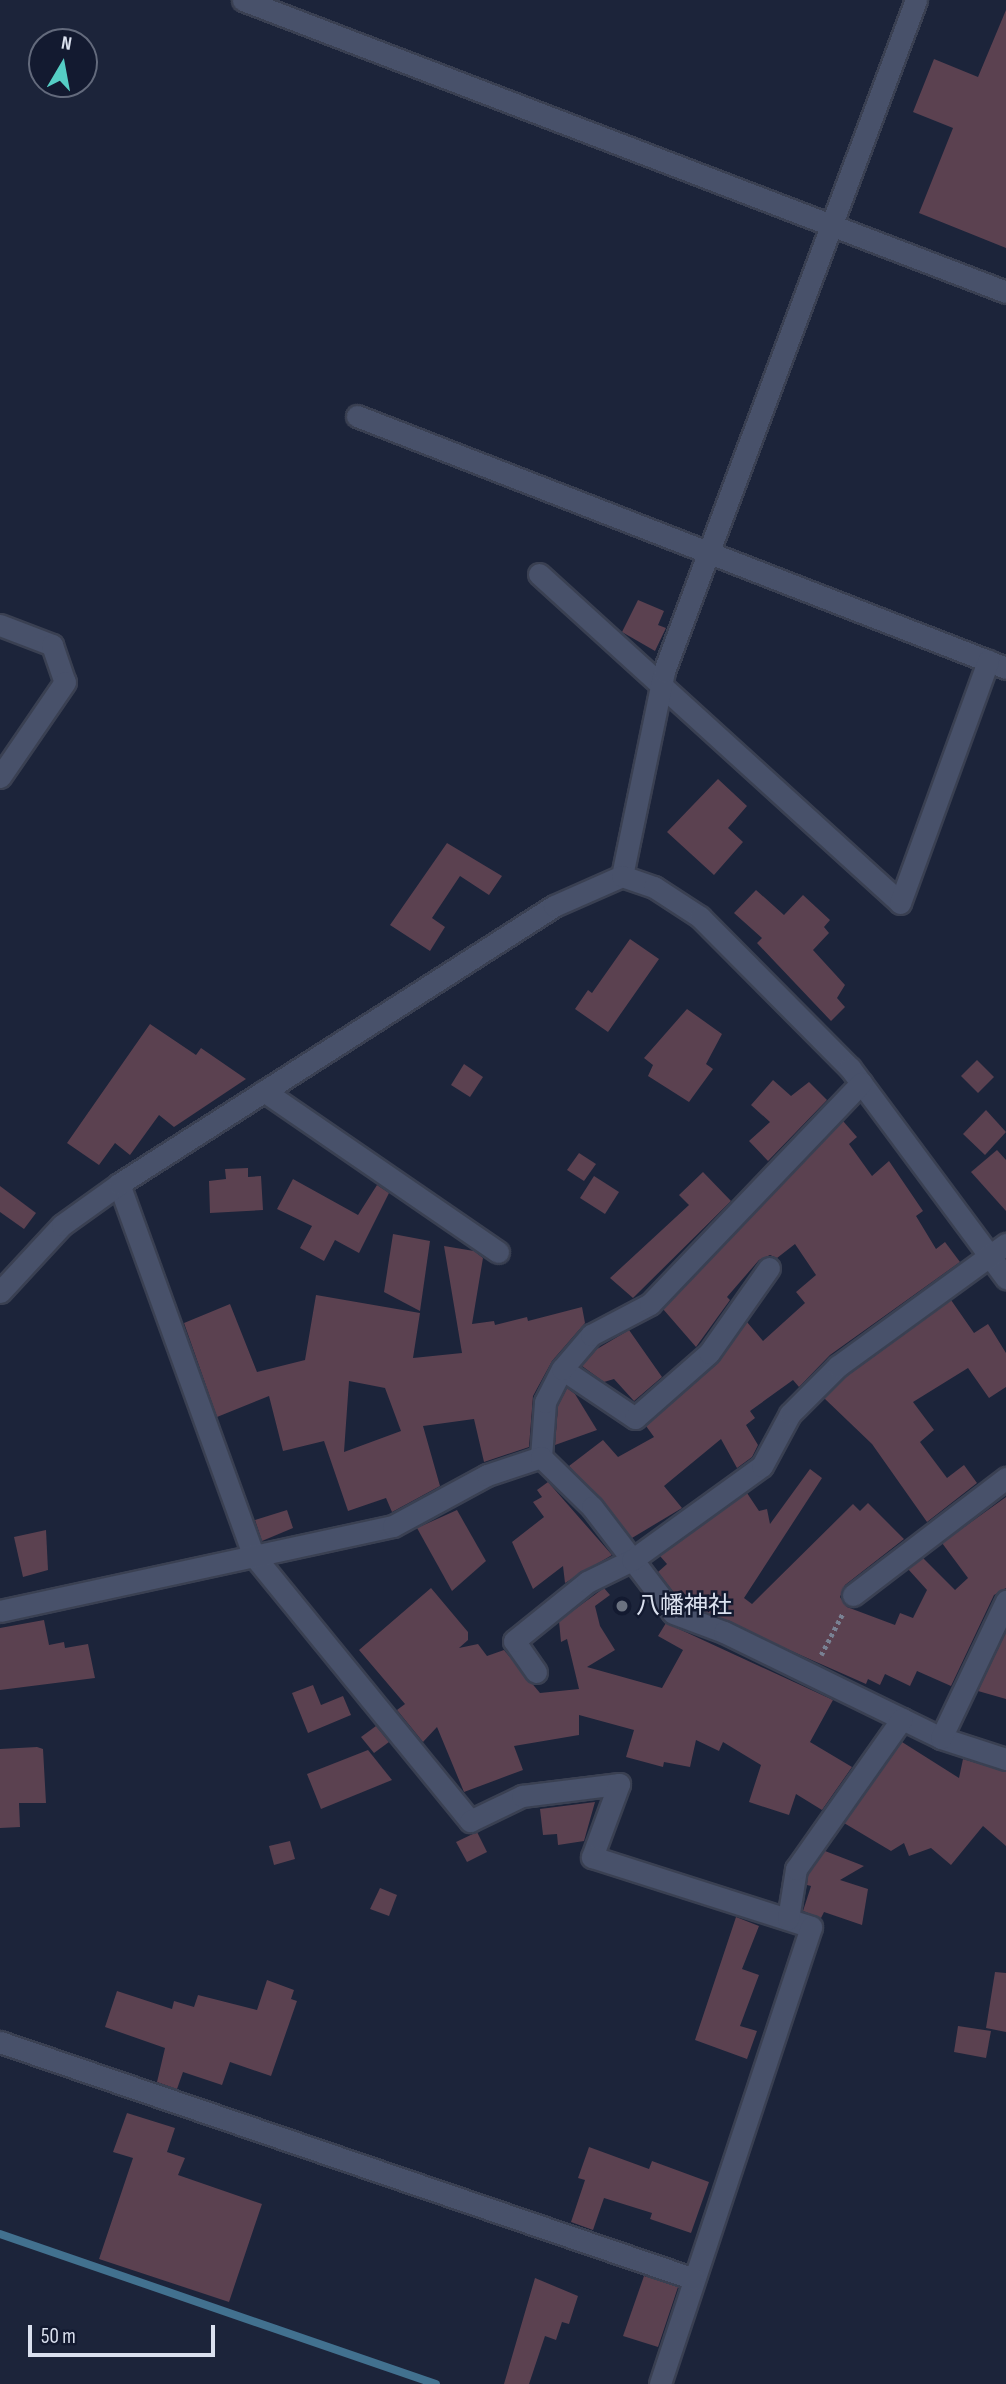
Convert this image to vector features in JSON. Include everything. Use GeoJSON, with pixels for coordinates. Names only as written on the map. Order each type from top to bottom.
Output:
{"type":"FeatureCollection","features":[{"type":"Feature","properties":{"kind":"street"},"geometry":{"type":"LineString","coordinates":[[243,0],[1006,292]]}},
{"type":"Feature","properties":{"kind":"street"},"geometry":{"type":"LineString","coordinates":[[622,876],[660,684],[834,226],[866,125],[916,0]]}},
{"type":"Feature","properties":{"kind":"street"},"geometry":{"type":"LineString","coordinates":[[356,416],[997,665],[900,903],[539,574]]}},
{"type":"Feature","properties":{"kind":"street"},"geometry":{"type":"LineString","coordinates":[[0,625],[52,645],[65,682],[0,777]]}},
{"type":"Feature","properties":{"kind":"street"},"geometry":{"type":"LineString","coordinates":[[0,1292],[62,1225],[119,1184],[554,906],[622,876],[654,887],[700,917],[861,1083],[999,1251],[1006,1278]]}},
{"type":"Feature","properties":{"kind":"street"},"geometry":{"type":"LineString","coordinates":[[861,1083],[650,1304],[591,1335],[562,1369],[545,1402],[541,1457],[592,1507],[673,1613],[724,1632],[942,1738],[1006,1759]]}},
{"type":"Feature","properties":{"kind":"street"},"geometry":{"type":"LineString","coordinates":[[264,1091],[498,1252]]}},
{"type":"Feature","properties":{"kind":"street"},"geometry":{"type":"LineString","coordinates":[[119,1184],[254,1556],[470,1821],[522,1796],[619,1784],[592,1857],[811,1927],[660,2384]]}},
{"type":"Feature","properties":{"kind":"street"},"geometry":{"type":"LineString","coordinates":[[536,1672],[513,1641],[587,1582],[632,1560],[762,1466],[790,1414],[838,1366],[999,1251]]}},
{"type":"Feature","properties":{"kind":"street"},"geometry":{"type":"LineString","coordinates":[[562,1369],[635,1418],[709,1353],[769,1268]]}},
{"type":"Feature","properties":{"kind":"street"},"geometry":{"type":"LineString","coordinates":[[0,1611],[393,1526],[487,1475],[541,1457]]}},
{"type":"Feature","properties":{"kind":"street"},"geometry":{"type":"LineString","coordinates":[[853,1595],[1006,1478]]}},
{"type":"Feature","properties":{"kind":"street"},"geometry":{"type":"LineString","coordinates":[[942,1738],[1006,1601]]}},
{"type":"Feature","properties":{"kind":"street"},"geometry":{"type":"LineString","coordinates":[[788,1919],[796,1869],[902,1719]]}},
{"type":"Feature","properties":{"kind":"street"},"geometry":{"type":"LineString","coordinates":[[0,2042],[695,2279]]}},
{"type":"Feature","properties":{"kind":"path"},"geometry":{"type":"LineString","coordinates":[[810,1674],[853,1595]]}},
{"type":"Feature","properties":{"kind":"building"},"geometry":{"type":"Polygon","coordinates":[[[1006,10],[1006,248],[919,213],[953,128],[913,112],[934,59],[978,77],[1006,10]]]}},
{"type":"Feature","properties":{"kind":"building"},"geometry":{"type":"Polygon","coordinates":[[[638,600],[664,611],[658,625],[666,628],[655,651],[622,632],[638,600]]]}},
{"type":"Feature","properties":{"kind":"building"},"geometry":{"type":"Polygon","coordinates":[[[718,779],[747,806],[728,828],[743,842],[714,875],[667,832],[718,779]]]}},
{"type":"Feature","properties":{"kind":"building"},"geometry":{"type":"Polygon","coordinates":[[[447,843],[502,876],[489,895],[460,876],[432,918],[445,927],[430,951],[390,925],[447,843]]]}},
{"type":"Feature","properties":{"kind":"building"},"geometry":{"type":"Polygon","coordinates":[[[756,890],[784,915],[803,895],[830,920],[824,927],[829,933],[813,950],[845,985],[837,998],[845,1007],[831,1021],[757,943],[762,938],[734,913],[756,890]]]}},
{"type":"Feature","properties":{"kind":"building"},"geometry":{"type":"Polygon","coordinates":[[[630,939],[659,959],[608,1032],[575,1009],[588,990],[592,993],[630,939]]]}},
{"type":"Feature","properties":{"kind":"building"},"geometry":{"type":"Polygon","coordinates":[[[687,1009],[722,1034],[706,1064],[713,1069],[689,1102],[648,1076],[653,1065],[644,1058],[687,1009]]]}},
{"type":"Feature","properties":{"kind":"building"},"geometry":{"type":"Polygon","coordinates":[[[150,1024],[196,1055],[201,1048],[246,1079],[174,1127],[159,1115],[130,1155],[115,1143],[99,1165],[67,1143],[150,1024]]]}},
{"type":"Feature","properties":{"kind":"building"},"geometry":{"type":"Polygon","coordinates":[[[977,1060],[994,1077],[978,1093],[961,1076],[977,1060]]]}},
{"type":"Feature","properties":{"kind":"building"},"geometry":{"type":"Polygon","coordinates":[[[464,1064],[483,1077],[470,1097],[451,1085],[464,1064]]]}},
{"type":"Feature","properties":{"kind":"building"},"geometry":{"type":"Polygon","coordinates":[[[773,1080],[791,1096],[809,1082],[827,1100],[768,1161],[749,1141],[770,1122],[751,1105],[773,1080]]]}},
{"type":"Feature","properties":{"kind":"building"},"geometry":{"type":"Polygon","coordinates":[[[986,1110],[1006,1132],[985,1155],[963,1134],[986,1110]]]}},
{"type":"Feature","properties":{"kind":"building"},"geometry":{"type":"Polygon","coordinates":[[[843,1121],[857,1137],[849,1144],[872,1176],[889,1161],[923,1211],[916,1216],[936,1249],[945,1242],[960,1262],[830,1355],[799,1387],[793,1380],[750,1411],[755,1418],[746,1425],[758,1445],[752,1457],[737,1468],[721,1439],[664,1486],[682,1508],[632,1538],[569,1466],[603,1440],[618,1457],[654,1437],[646,1426],[718,1363],[747,1322],[763,1341],[805,1303],[796,1292],[816,1275],[795,1244],[777,1258],[770,1255],[759,1260],[727,1297],[730,1300],[696,1347],[663,1309],[843,1121]]]}},
{"type":"Feature","properties":{"kind":"building"},"geometry":{"type":"Polygon","coordinates":[[[997,1150],[1006,1160],[1006,1211],[971,1172],[997,1150]]]}},
{"type":"Feature","properties":{"kind":"building"},"geometry":{"type":"Polygon","coordinates":[[[579,1153],[596,1164],[584,1181],[567,1170],[579,1153]]]}},
{"type":"Feature","properties":{"kind":"building"},"geometry":{"type":"Polygon","coordinates":[[[248,1168],[248,1177],[261,1176],[263,1210],[210,1213],[209,1181],[226,1179],[225,1169],[248,1168]]]}},
{"type":"Feature","properties":{"kind":"building"},"geometry":{"type":"Polygon","coordinates":[[[703,1172],[731,1201],[633,1298],[610,1278],[689,1205],[679,1195],[703,1172]]]}},
{"type":"Feature","properties":{"kind":"building"},"geometry":{"type":"Polygon","coordinates":[[[594,1176],[619,1192],[605,1214],[580,1198],[594,1176]]]}},
{"type":"Feature","properties":{"kind":"building"},"geometry":{"type":"Polygon","coordinates":[[[293,1179],[358,1215],[377,1185],[389,1193],[359,1253],[335,1240],[324,1261],[300,1248],[312,1226],[277,1209],[293,1179]]]}},
{"type":"Feature","properties":{"kind":"building"},"geometry":{"type":"Polygon","coordinates":[[[0,1186],[36,1213],[24,1229],[0,1212],[0,1186]]]}},
{"type":"Feature","properties":{"kind":"building"},"geometry":{"type":"Polygon","coordinates":[[[393,1234],[430,1241],[420,1311],[384,1292],[393,1234]]]}},
{"type":"Feature","properties":{"kind":"building"},"geometry":{"type":"Polygon","coordinates":[[[444,1246],[474,1251],[483,1258],[472,1324],[494,1321],[495,1325],[527,1317],[528,1321],[582,1307],[585,1323],[552,1361],[533,1396],[529,1447],[484,1462],[474,1419],[423,1426],[440,1486],[392,1512],[386,1498],[348,1511],[324,1441],[283,1451],[269,1396],[217,1417],[184,1323],[230,1304],[257,1372],[305,1360],[316,1295],[420,1313],[413,1358],[462,1353],[444,1246]],[[349,1381],[344,1452],[401,1431],[385,1388],[349,1381]]]}},
{"type":"Feature","properties":{"kind":"building"},"geometry":{"type":"Polygon","coordinates":[[[951,1300],[974,1333],[988,1324],[1006,1353],[1006,1387],[989,1398],[968,1368],[913,1402],[934,1430],[920,1442],[947,1478],[964,1465],[977,1483],[927,1522],[872,1444],[824,1398],[847,1376],[951,1300]]]}},
{"type":"Feature","properties":{"kind":"building"},"geometry":{"type":"Polygon","coordinates":[[[629,1330],[662,1377],[634,1401],[614,1379],[604,1382],[582,1366],[597,1349],[629,1330]]]}},
{"type":"Feature","properties":{"kind":"building"},"geometry":{"type":"Polygon","coordinates":[[[567,1388],[575,1394],[597,1430],[555,1445],[558,1406],[567,1388]]]}},
{"type":"Feature","properties":{"kind":"building"},"geometry":{"type":"Polygon","coordinates":[[[810,1469],[822,1478],[744,1598],[752,1604],[853,1504],[860,1511],[868,1503],[904,1539],[845,1585],[840,1597],[847,1607],[895,1625],[900,1613],[913,1618],[927,1590],[908,1569],[923,1558],[955,1590],[968,1578],[942,1543],[1006,1497],[1006,1588],[994,1595],[951,1686],[917,1671],[910,1686],[885,1674],[880,1685],[868,1679],[866,1684],[681,1602],[658,1572],[667,1564],[660,1556],[747,1493],[759,1511],[767,1509],[770,1524],[810,1469]]]}},
{"type":"Feature","properties":{"kind":"building"},"geometry":{"type":"Polygon","coordinates":[[[548,1482],[612,1555],[565,1583],[563,1566],[533,1589],[512,1542],[544,1517],[533,1502],[542,1497],[537,1490],[548,1482]]]}},
{"type":"Feature","properties":{"kind":"building"},"geometry":{"type":"Polygon","coordinates":[[[287,1510],[293,1528],[262,1541],[255,1520],[287,1510]]]}},
{"type":"Feature","properties":{"kind":"building"},"geometry":{"type":"Polygon","coordinates":[[[457,1510],[486,1561],[452,1591],[417,1528],[457,1510]]]}},
{"type":"Feature","properties":{"kind":"building"},"geometry":{"type":"Polygon","coordinates":[[[46,1530],[48,1570],[23,1577],[14,1537],[46,1530]]]}},
{"type":"Feature","properties":{"kind":"building"},"geometry":{"type":"Polygon","coordinates":[[[431,1588],[468,1632],[468,1640],[459,1648],[478,1644],[487,1656],[504,1650],[540,1693],[579,1689],[567,1639],[561,1642],[559,1621],[604,1588],[610,1595],[595,1606],[600,1626],[615,1650],[587,1667],[662,1688],[683,1650],[658,1636],[666,1623],[833,1700],[810,1742],[852,1767],[822,1810],[796,1794],[789,1815],[749,1802],[761,1765],[723,1742],[719,1751],[696,1740],[690,1767],[664,1762],[663,1767],[626,1757],[634,1730],[579,1715],[579,1735],[514,1746],[523,1770],[464,1792],[437,1727],[423,1742],[397,1710],[405,1704],[359,1650],[431,1588]]]}},
{"type":"Feature","properties":{"kind":"building"},"geometry":{"type":"Polygon","coordinates":[[[44,1620],[49,1645],[64,1642],[65,1648],[88,1644],[95,1678],[0,1690],[0,1628],[44,1620]]]}},
{"type":"Feature","properties":{"kind":"building"},"geometry":{"type":"Polygon","coordinates":[[[1006,1632],[1006,1699],[978,1691],[1006,1632]]]}},
{"type":"Feature","properties":{"kind":"building"},"geometry":{"type":"Polygon","coordinates":[[[313,1685],[321,1705],[343,1696],[351,1715],[308,1733],[292,1693],[313,1685]]]}},
{"type":"Feature","properties":{"kind":"building"},"geometry":{"type":"Polygon","coordinates":[[[376,1726],[389,1742],[374,1753],[361,1737],[376,1726]]]}},
{"type":"Feature","properties":{"kind":"building"},"geometry":{"type":"Polygon","coordinates":[[[902,1742],[959,1778],[963,1759],[1006,1772],[1006,1846],[983,1826],[951,1865],[931,1848],[909,1856],[904,1843],[891,1851],[844,1823],[902,1742]]]}},
{"type":"Feature","properties":{"kind":"building"},"geometry":{"type":"Polygon","coordinates":[[[0,1749],[43,1749],[46,1803],[19,1803],[20,1827],[0,1828],[0,1749]]]}},
{"type":"Feature","properties":{"kind":"building"},"geometry":{"type":"Polygon","coordinates":[[[368,1750],[392,1780],[321,1809],[307,1774],[368,1750]]]}},
{"type":"Feature","properties":{"kind":"building"},"geometry":{"type":"Polygon","coordinates":[[[595,1802],[584,1841],[558,1845],[557,1834],[543,1835],[540,1809],[595,1802]]]}},
{"type":"Feature","properties":{"kind":"building"},"geometry":{"type":"Polygon","coordinates":[[[477,1832],[487,1852],[467,1862],[456,1842],[477,1832]]]}},
{"type":"Feature","properties":{"kind":"building"},"geometry":{"type":"Polygon","coordinates":[[[290,1841],[295,1859],[274,1865],[269,1846],[290,1841]]]}},
{"type":"Feature","properties":{"kind":"building"},"geometry":{"type":"Polygon","coordinates":[[[825,1851],[864,1866],[840,1880],[868,1889],[862,1925],[824,1912],[821,1918],[803,1911],[811,1886],[807,1885],[808,1874],[825,1851]]]}},
{"type":"Feature","properties":{"kind":"building"},"geometry":{"type":"Polygon","coordinates":[[[380,1888],[397,1895],[389,1916],[370,1909],[380,1888]]]}},
{"type":"Feature","properties":{"kind":"building"},"geometry":{"type":"Polygon","coordinates":[[[736,1917],[759,1926],[742,1969],[759,1975],[740,2026],[757,2031],[747,2059],[695,2040],[736,1917]]]}},
{"type":"Feature","properties":{"kind":"building"},"geometry":{"type":"Polygon","coordinates":[[[995,1972],[1006,1973],[1006,2032],[986,2028],[995,1972]]]}},
{"type":"Feature","properties":{"kind":"building"},"geometry":{"type":"Polygon","coordinates":[[[267,1980],[294,1990],[291,1999],[297,2001],[271,2076],[230,2062],[222,2085],[183,2072],[177,2089],[157,2082],[165,2048],[105,2027],[117,1991],[172,2009],[174,2001],[194,2007],[198,1995],[257,2010],[267,1980]]]}},
{"type":"Feature","properties":{"kind":"building"},"geometry":{"type":"Polygon","coordinates":[[[958,2026],[991,2031],[986,2058],[954,2052],[958,2026]]]}},
{"type":"Feature","properties":{"kind":"building"},"geometry":{"type":"Polygon","coordinates":[[[127,2113],[175,2128],[167,2152],[185,2158],[178,2175],[262,2204],[229,2302],[99,2259],[133,2158],[113,2152],[127,2113]]]}},
{"type":"Feature","properties":{"kind":"building"},"geometry":{"type":"Polygon","coordinates":[[[589,2147],[649,2169],[652,2161],[709,2182],[691,2233],[650,2219],[652,2213],[604,2198],[593,2230],[571,2222],[585,2180],[578,2178],[589,2147]]]}},
{"type":"Feature","properties":{"kind":"building"},"geometry":{"type":"Polygon","coordinates":[[[644,2276],[678,2287],[658,2347],[623,2336],[644,2276]]]}},
{"type":"Feature","properties":{"kind":"building"},"geometry":{"type":"Polygon","coordinates":[[[535,2278],[578,2296],[569,2324],[562,2322],[556,2340],[545,2336],[529,2384],[504,2384],[535,2278]]]}},
{"type":"Feature","properties":{"kind":"waterway"},"geometry":{"type":"LineString","coordinates":[[0,2234],[436,2384]]}},
{"type":"Feature","properties":{"kind":"place","name":"八幡神社"},"geometry":{"type":"Point","coordinates":[622,1606]}}]}
